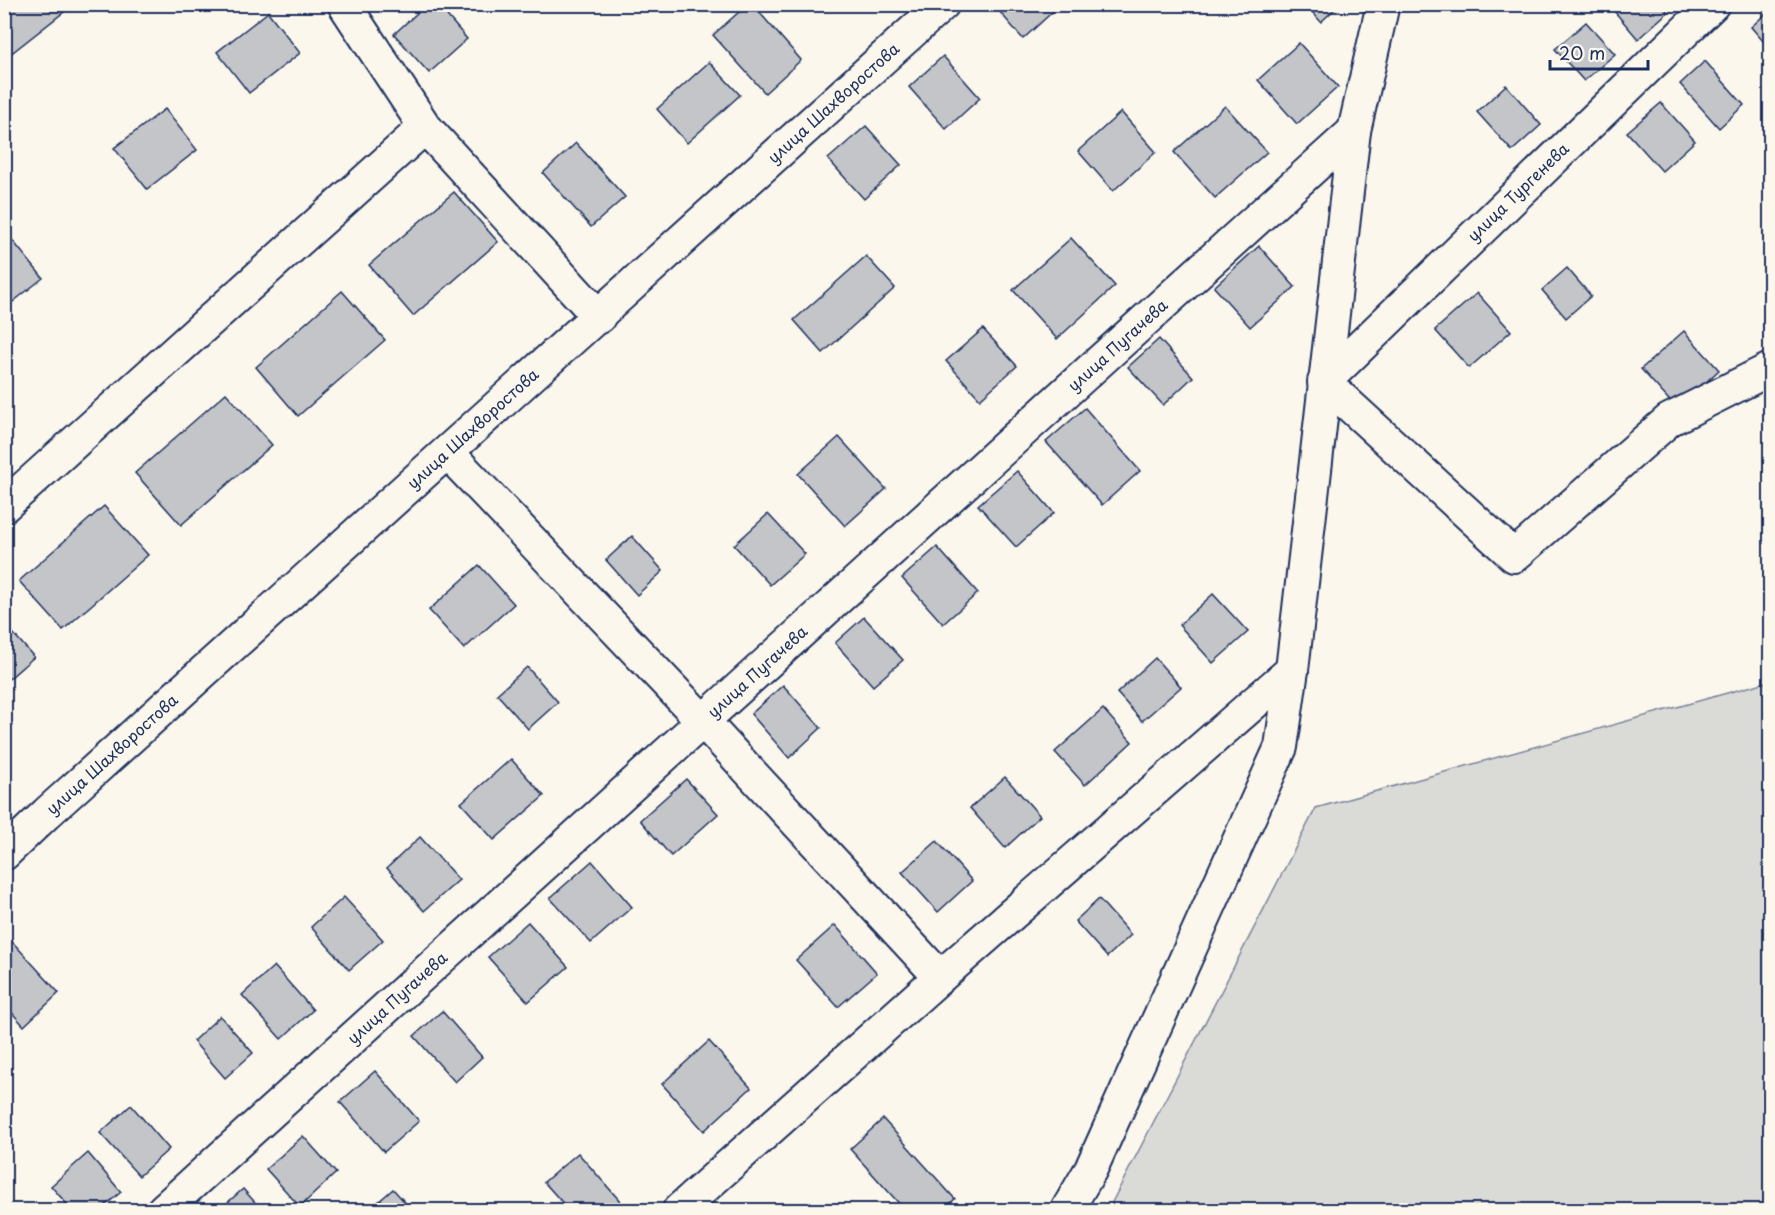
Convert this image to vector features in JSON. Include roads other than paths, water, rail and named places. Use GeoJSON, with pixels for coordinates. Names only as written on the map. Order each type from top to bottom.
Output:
{"type":"FeatureCollection","features":[{"type":"Feature","properties":{"kind":"street","name":"улица Шахворостова"},"geometry":{"type":"LineString","coordinates":[[8,843],[448,453],[943,4]]}},
{"type":"Feature","properties":{"kind":"street"},"geometry":{"type":"LineString","coordinates":[[1067,1210],[1091,1169],[1281,747],[1292,670],[1354,131],[1383,4]]}},
{"type":"Feature","properties":{"kind":"street","name":"улица Тургенева"},"geometry":{"type":"LineString","coordinates":[[1324,382],[1713,4]]}},
{"type":"Feature","properties":{"kind":"street"},"geometry":{"type":"LineString","coordinates":[[352,8],[425,127],[599,317]]}},
{"type":"Feature","properties":{"kind":"street"},"geometry":{"type":"LineString","coordinates":[[4,506],[425,127]]}},
{"type":"Feature","properties":{"kind":"street","name":"улица Пугачева"},"geometry":{"type":"LineString","coordinates":[[163,1210],[1354,131]]}},
{"type":"Feature","properties":{"kind":"street"},"geometry":{"type":"LineString","coordinates":[[1324,382],[1514,556],[1669,420],[1770,369]]}},
{"type":"Feature","properties":{"kind":"street"},"geometry":{"type":"LineString","coordinates":[[448,453],[703,721],[940,977]]}},
{"type":"Feature","properties":{"kind":"street"},"geometry":{"type":"LineString","coordinates":[[680,1210],[940,977],[1292,670]]}}]}
